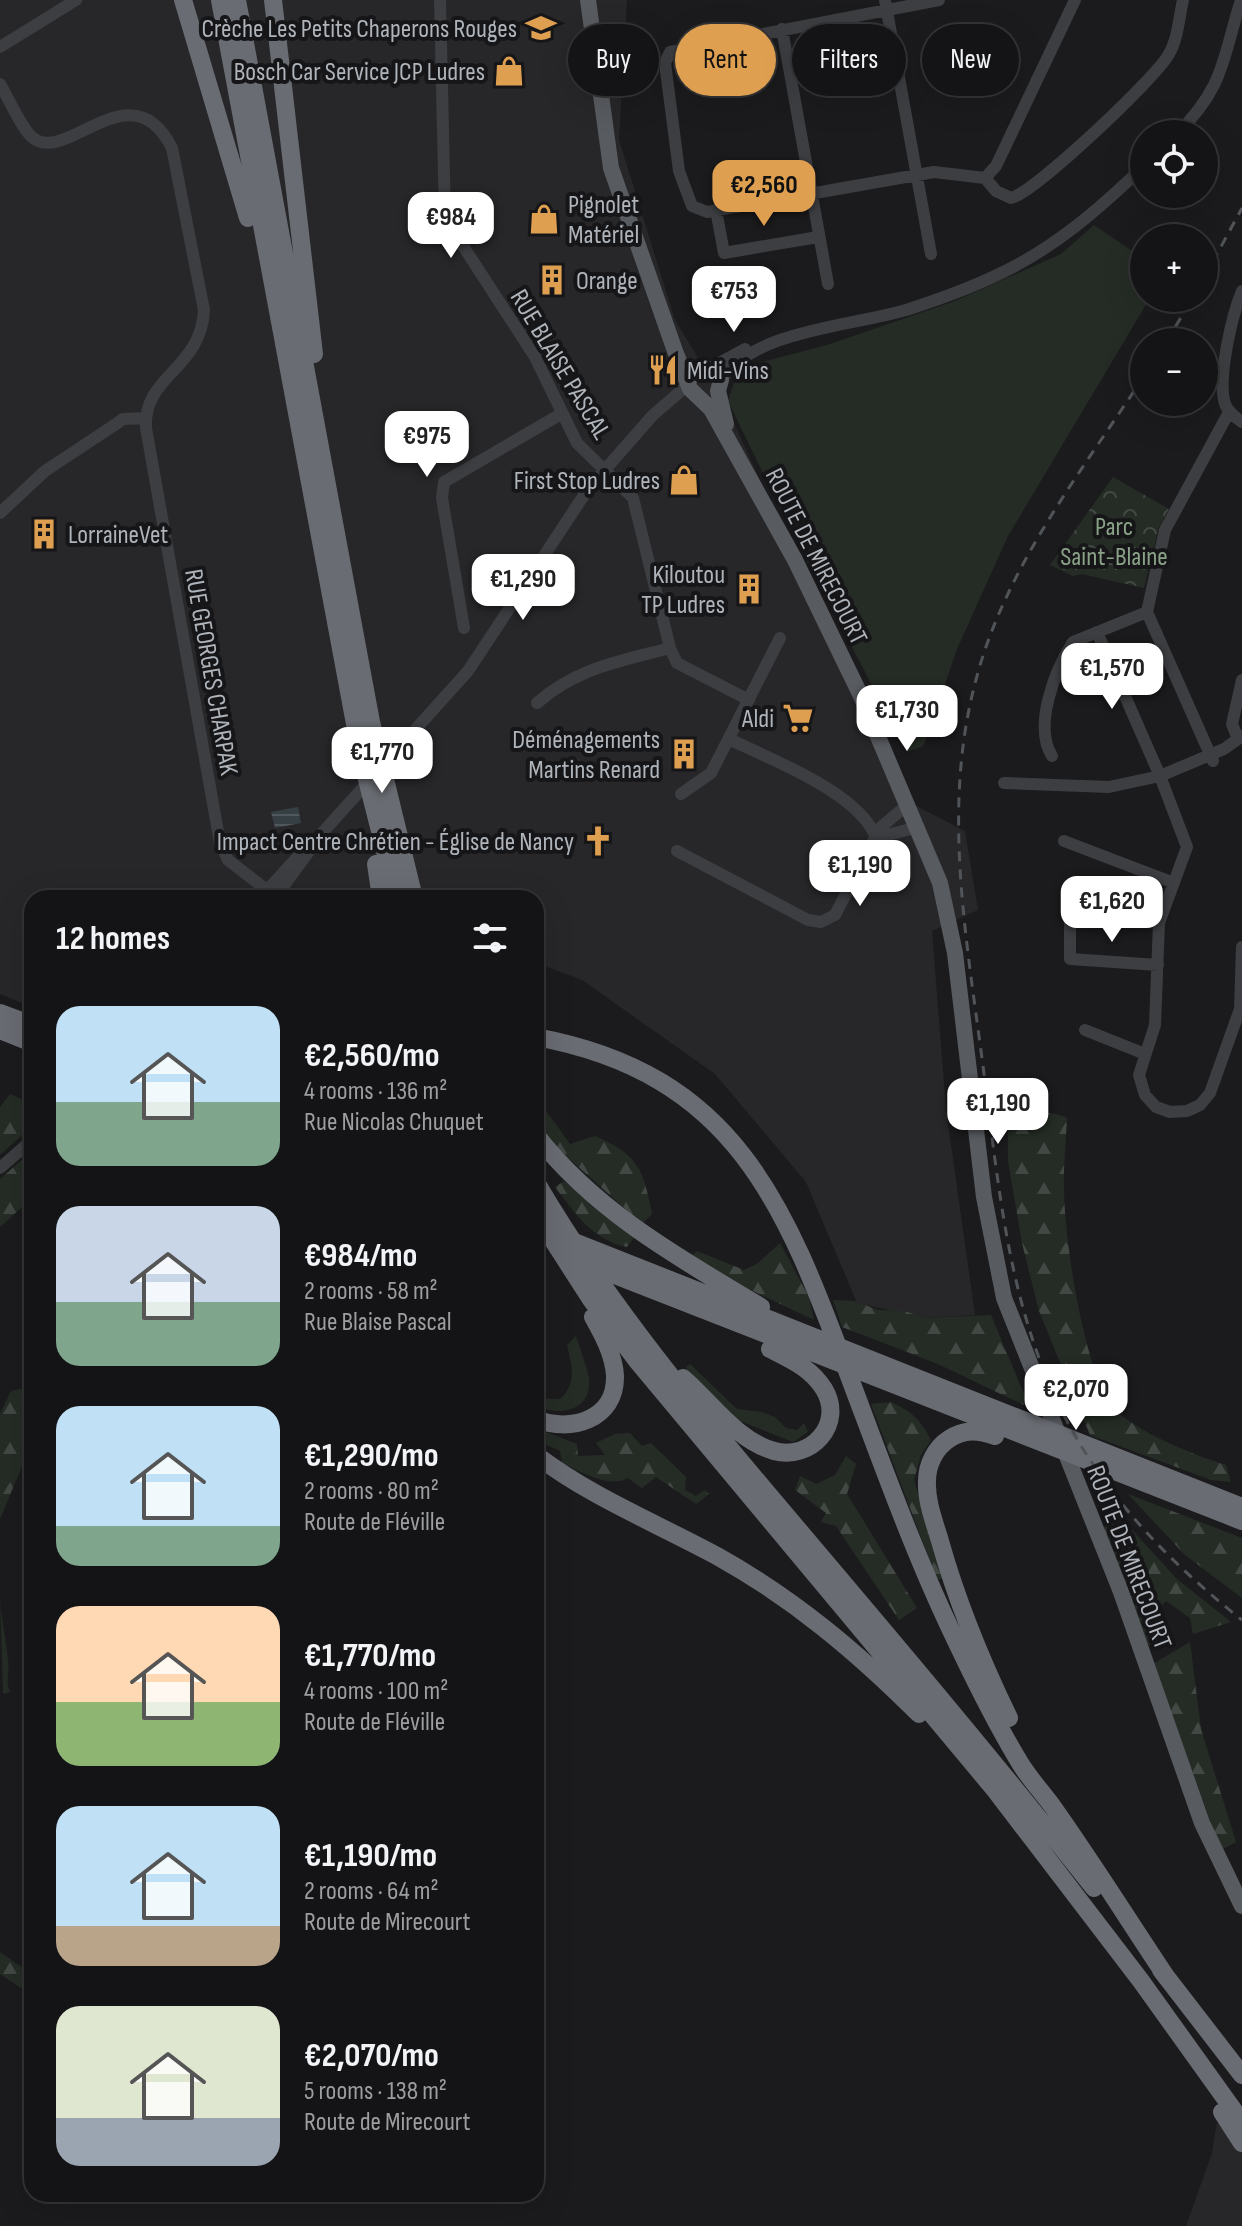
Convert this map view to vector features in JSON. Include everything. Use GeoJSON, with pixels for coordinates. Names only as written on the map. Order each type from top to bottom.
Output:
{"type":"FeatureCollection","features":[{"type":"Feature","properties":{"kind":"highway"},"geometry":{"type":"LineString","coordinates":[[183,0],[242,189],[276,339],[293,391]]}},
{"type":"Feature","properties":{"kind":"highway"},"geometry":{"type":"LineString","coordinates":[[220,0],[370,794],[395,890]]}},
{"type":"Feature","properties":{"kind":"highway"},"geometry":{"type":"LineString","coordinates":[[237,0],[371,722],[412,890]]}},
{"type":"Feature","properties":{"kind":"highway"},"geometry":{"type":"LineString","coordinates":[[273,0],[318,387],[317,429]]}},
{"type":"Feature","properties":{"kind":"highway"},"geometry":{"type":"LineString","coordinates":[[370,794],[368,823],[380,890]]}},
{"type":"Feature","properties":{"kind":"highway"},"geometry":{"type":"LineString","coordinates":[[0,1013],[24,1022]]}},
{"type":"Feature","properties":{"kind":"highway"},"geometry":{"type":"LineString","coordinates":[[0,1030],[24,1040]]}},
{"type":"Feature","properties":{"kind":"highway"},"geometry":{"type":"LineString","coordinates":[[544,1039],[578,1045],[665,1084],[715,1122],[757,1171],[790,1228],[823,1306],[944,1618],[1021,1764],[1167,1978]]}},
{"type":"Feature","properties":{"kind":"highway"},"geometry":{"type":"LineString","coordinates":[[544,1145],[621,1219],[664,1250],[808,1335]]}},
{"type":"Feature","properties":{"kind":"highway"},"geometry":{"type":"LineString","coordinates":[[544,1211],[661,1366],[995,1762],[1242,2075]]}},
{"type":"Feature","properties":{"kind":"highway"},"geometry":{"type":"LineString","coordinates":[[544,1212],[608,1347],[614,1368],[612,1393],[603,1409],[581,1424],[559,1425],[544,1421]]}},
{"type":"Feature","properties":{"kind":"highway"},"geometry":{"type":"LineString","coordinates":[[544,1229],[1242,1507]]}},
{"type":"Feature","properties":{"kind":"highway"},"geometry":{"type":"LineString","coordinates":[[544,1247],[1242,1521]]}},
{"type":"Feature","properties":{"kind":"highway"},"geometry":{"type":"LineString","coordinates":[[584,1296],[690,1428],[976,1767],[1141,1981],[1242,2122]]}},
{"type":"Feature","properties":{"kind":"highway"},"geometry":{"type":"LineString","coordinates":[[661,1366],[685,1379],[744,1435],[773,1451],[790,1453],[808,1449],[827,1428],[830,1404],[823,1387],[807,1370],[714,1323],[686,1305]]}},
{"type":"Feature","properties":{"kind":"highway"},"geometry":{"type":"LineString","coordinates":[[1050,1447],[1027,1447],[980,1431],[960,1432],[943,1443],[931,1459],[927,1478],[928,1498],[942,1549],[974,1640],[1052,1806]]}},
{"type":"Feature","properties":{"kind":"highway"},"geometry":{"type":"LineString","coordinates":[[544,1460],[613,1504],[717,1556],[810,1615],[861,1656],[976,1767]]}},
{"type":"Feature","properties":{"kind":"highway"},"geometry":{"type":"LineString","coordinates":[[1141,1981],[1161,2020],[1242,2143]]}},
{"type":"Feature","properties":{"kind":"main road","name":"ROUTE DE MIRECOURT"},"geometry":{"type":"LineString","coordinates":[[591,3],[611,168],[666,317],[777,526],[854,681],[940,883],[953,939],[984,1197],[997,1274],[1012,1325],[1136,1632],[1202,1823],[1242,1906]]}},
{"type":"Feature","properties":{"kind":"street"},"geometry":{"type":"LineString","coordinates":[[1,61],[0,48],[76,0]]}},
{"type":"Feature","properties":{"kind":"street","name":"RUE BLAISE PASCAL"},"geometry":{"type":"LineString","coordinates":[[440,0],[445,218],[535,357],[577,443],[633,498],[638,508],[670,648]]}},
{"type":"Feature","properties":{"kind":"street"},"geometry":{"type":"LineString","coordinates":[[939,0],[886,5],[782,29],[676,48],[666,56],[679,171],[692,206],[700,211],[716,210],[917,174],[950,173],[985,178],[996,191],[1011,198],[1051,171],[1159,68],[1174,43],[1183,0]]}},
{"type":"Feature","properties":{"kind":"street"},"geometry":{"type":"LineString","coordinates":[[985,178],[996,166],[1075,0]]}},
{"type":"Feature","properties":{"kind":"street"},"geometry":{"type":"LineString","coordinates":[[1190,120],[1218,81],[1241,0]]}},
{"type":"Feature","properties":{"kind":"street"},"geometry":{"type":"LineString","coordinates":[[886,5],[931,254]]}},
{"type":"Feature","properties":{"kind":"street"},"geometry":{"type":"LineString","coordinates":[[782,29],[828,284]]}},
{"type":"Feature","properties":{"kind":"street"},"geometry":{"type":"LineString","coordinates":[[0,84],[32,138],[44,142],[64,138],[104,119],[127,115],[152,123],[172,148],[204,310],[203,324],[194,350],[158,387],[146,418],[123,419],[45,471],[0,513]]}},
{"type":"Feature","properties":{"kind":"street"},"geometry":{"type":"LineString","coordinates":[[275,890],[468,671],[571,511],[653,415],[736,362],[771,344],[906,309],[996,276],[1063,238],[1130,178]]}},
{"type":"Feature","properties":{"kind":"street"},"geometry":{"type":"LineString","coordinates":[[716,210],[724,253],[818,237]]}},
{"type":"Feature","properties":{"kind":"street"},"geometry":{"type":"LineString","coordinates":[[1242,291],[1231,327],[1223,392],[1229,412],[1242,422]]}},
{"type":"Feature","properties":{"kind":"street"},"geometry":{"type":"LineString","coordinates":[[1231,327],[1242,305]]}},
{"type":"Feature","properties":{"kind":"street"},"geometry":{"type":"LineString","coordinates":[[1212,759],[1147,612],[1165,530],[1229,412]]}},
{"type":"Feature","properties":{"kind":"street"},"geometry":{"type":"LineString","coordinates":[[464,628],[442,498],[444,482],[561,414]]}},
{"type":"Feature","properties":{"kind":"street","name":"RUE GEORGES CHARPAK"},"geometry":{"type":"LineString","coordinates":[[146,418],[220,843],[228,860],[263,890]]}},
{"type":"Feature","properties":{"kind":"street"},"geometry":{"type":"LineString","coordinates":[[1052,756],[1046,746],[1048,701],[1073,642],[1147,612]]}},
{"type":"Feature","properties":{"kind":"street"},"geometry":{"type":"LineString","coordinates":[[1097,632],[1186,839],[1159,923],[1155,1025],[1139,1082],[1152,1104],[1178,1112],[1194,1108],[1205,1100],[1240,1009],[1242,947]]}},
{"type":"Feature","properties":{"kind":"street"},"geometry":{"type":"LineString","coordinates":[[681,794],[711,773],[780,638]]}},
{"type":"Feature","properties":{"kind":"street"},"geometry":{"type":"LineString","coordinates":[[537,703],[558,684],[581,671],[670,648],[677,663],[749,700]]}},
{"type":"Feature","properties":{"kind":"street"},"geometry":{"type":"LineString","coordinates":[[1004,783],[1109,787],[1160,776],[1212,759],[1240,738],[1232,724],[1242,680]]}},
{"type":"Feature","properties":{"kind":"street"},"geometry":{"type":"LineString","coordinates":[[729,739],[859,810],[876,838]]}},
{"type":"Feature","properties":{"kind":"street"},"geometry":{"type":"LineString","coordinates":[[677,851],[808,920],[821,922],[835,915],[886,822],[908,804]]}},
{"type":"Feature","properties":{"kind":"street"},"geometry":{"type":"LineString","coordinates":[[876,838],[918,827]]}},
{"type":"Feature","properties":{"kind":"street"},"geometry":{"type":"LineString","coordinates":[[1064,841],[1174,883]]}},
{"type":"Feature","properties":{"kind":"street"},"geometry":{"type":"LineString","coordinates":[[1070,920],[1070,959],[1158,965]]}},
{"type":"Feature","properties":{"kind":"street"},"geometry":{"type":"LineString","coordinates":[[1085,1030],[1145,1054]]}},
{"type":"Feature","properties":{"kind":"street"},"geometry":{"type":"LineString","coordinates":[[0,1168],[24,1147]]}},
{"type":"Feature","properties":{"kind":"shaded area"},"geometry":{"type":"Polygon","coordinates":[[[0,0],[627,0],[626,24],[568,24],[568,96],[622,96],[619,140],[675,320],[723,399],[905,800],[965,831],[978,910],[932,931],[946,1109],[975,1315],[925,1318],[857,1303],[806,1182],[715,1074],[582,980],[544,966],[544,890],[24,890],[24,1004],[0,994],[0,0]]]}},
{"type":"Feature","properties":{"kind":"shaded area"},"geometry":{"type":"Polygon","coordinates":[[[298,807],[301,823],[275,828],[271,812],[298,807]]]}},
{"type":"Feature","properties":{"kind":"shaded area"},"geometry":{"type":"Polygon","coordinates":[[[1217,2122],[1242,2152],[1242,2226],[1186,2226],[1212,2153],[1217,2122]]]}},
{"type":"Feature","properties":{"kind":"green space"},"geometry":{"type":"Polygon","coordinates":[[[1094,225],[1130,249],[1130,312],[1142,312],[1008,536],[957,649],[923,746],[907,752],[789,527],[728,401],[739,368],[827,345],[955,301],[1061,254],[1094,225]]]}},
{"type":"Feature","properties":{"kind":"green space","name":"Parc Saint-Blaine"},"geometry":{"type":"Polygon","coordinates":[[[1113,477],[1169,509],[1159,527],[1144,588],[1082,574],[1073,576],[1050,565],[1113,477]]]}},
{"type":"Feature","properties":{"kind":"green space"},"geometry":{"type":"Polygon","coordinates":[[[1007,1093],[1019,1107],[1026,1110],[1067,1118],[1064,1192],[1068,1243],[1087,1344],[1108,1399],[1121,1415],[1144,1430],[1226,1465],[1231,1482],[1211,1480],[1090,1435],[1039,1311],[1022,1243],[1008,1161],[1008,1108],[1004,1094],[1007,1093]]]}},
{"type":"Feature","properties":{"kind":"green space"},"geometry":{"type":"Polygon","coordinates":[[[10,1094],[24,1100],[24,1133],[0,1155],[0,1107],[10,1094]]]}},
{"type":"Feature","properties":{"kind":"green space"},"geometry":{"type":"Polygon","coordinates":[[[544,1108],[570,1144],[595,1136],[630,1157],[641,1174],[652,1214],[642,1224],[554,1145],[544,1131],[544,1108]]]}},
{"type":"Feature","properties":{"kind":"green space"},"geometry":{"type":"Polygon","coordinates":[[[24,1158],[24,1205],[0,1227],[0,1179],[24,1158]]]}},
{"type":"Feature","properties":{"kind":"green space"},"geometry":{"type":"Polygon","coordinates":[[[564,1181],[634,1238],[627,1247],[604,1238],[585,1224],[555,1187],[564,1181]]]}},
{"type":"Feature","properties":{"kind":"green space"},"geometry":{"type":"Polygon","coordinates":[[[780,1243],[809,1297],[814,1320],[719,1275],[691,1257],[697,1251],[744,1270],[757,1264],[780,1243]]]}},
{"type":"Feature","properties":{"kind":"green space"},"geometry":{"type":"Polygon","coordinates":[[[833,1300],[855,1301],[878,1310],[905,1311],[925,1318],[991,1315],[1030,1408],[938,1364],[842,1327],[833,1300]]]}},
{"type":"Feature","properties":{"kind":"green space"},"geometry":{"type":"Polygon","coordinates":[[[576,1336],[589,1378],[589,1389],[580,1404],[573,1408],[564,1411],[544,1409],[544,1398],[560,1399],[569,1387],[571,1367],[567,1345],[576,1336]]]}},
{"type":"Feature","properties":{"kind":"green space"},"geometry":{"type":"Polygon","coordinates":[[[690,1364],[737,1409],[775,1417],[786,1428],[797,1430],[804,1423],[808,1432],[793,1442],[737,1420],[690,1377],[686,1367],[690,1364]]]}},
{"type":"Feature","properties":{"kind":"green space"},"geometry":{"type":"Polygon","coordinates":[[[11,1391],[24,1391],[24,1461],[0,1519],[0,1414],[11,1391]]]}},
{"type":"Feature","properties":{"kind":"green space"},"geometry":{"type":"Polygon","coordinates":[[[891,1402],[915,1417],[931,1440],[921,1455],[914,1480],[943,1578],[937,1580],[871,1404],[891,1402]]]}},
{"type":"Feature","properties":{"kind":"green space"},"geometry":{"type":"Polygon","coordinates":[[[544,1431],[577,1444],[578,1456],[605,1455],[596,1443],[615,1434],[630,1433],[642,1446],[651,1443],[686,1477],[685,1490],[696,1496],[705,1490],[709,1494],[696,1504],[656,1477],[642,1488],[628,1478],[612,1481],[595,1478],[562,1463],[560,1451],[544,1444],[544,1431]]]}},
{"type":"Feature","properties":{"kind":"green space"},"geometry":{"type":"Polygon","coordinates":[[[846,1456],[856,1464],[847,1494],[917,1608],[899,1620],[836,1526],[821,1522],[826,1513],[795,1490],[800,1476],[816,1484],[835,1475],[846,1456]]]}},
{"type":"Feature","properties":{"kind":"green space"},"geometry":{"type":"Polygon","coordinates":[[[1128,1494],[1242,1538],[1242,1598],[1185,1555],[1128,1494]]]}},
{"type":"Feature","properties":{"kind":"green space"},"geometry":{"type":"Polygon","coordinates":[[[1108,1509],[1113,1509],[1177,1579],[1231,1622],[1193,1634],[1190,1618],[1166,1601],[1146,1622],[1152,1644],[1147,1646],[1104,1528],[1108,1509]]]}},
{"type":"Feature","properties":{"kind":"green space"},"geometry":{"type":"Polygon","coordinates":[[[0,1596],[10,1692],[3,1694],[0,1596]]]}},
{"type":"Feature","properties":{"kind":"green space"},"geometry":{"type":"Polygon","coordinates":[[[1190,1642],[1201,1729],[1236,1842],[1221,1850],[1153,1664],[1190,1642]]]}},
{"type":"Feature","properties":{"kind":"green space"},"geometry":{"type":"Polygon","coordinates":[[[0,1952],[24,1968],[24,1990],[0,1974],[0,1952]]]}},
{"type":"Feature","properties":{"kind":"railway"},"geometry":{"type":"LineString","coordinates":[[1218,252],[1242,208]]}},
{"type":"Feature","properties":{"kind":"railway"},"geometry":{"type":"LineString","coordinates":[[1175,328],[1184,312]]}},
{"type":"Feature","properties":{"kind":"railway"},"geometry":{"type":"LineString","coordinates":[[1130,397],[1048,520],[990,635],[966,724],[960,773],[960,870],[964,919],[1007,1236],[1026,1320],[1040,1361],[1074,1433],[1114,1493],[1136,1521],[1187,1573],[1242,1620]]}},
{"type":"Feature","properties":{"kind":"place","name":"Crèche Les Petits Chaperons Rouges"},"geometry":{"type":"Point","coordinates":[541,28]}},
{"type":"Feature","properties":{"kind":"place","name":"Bosch Car Service JCP Ludres"},"geometry":{"type":"Point","coordinates":[509,71]}},
{"type":"Feature","properties":{"kind":"place","name":"Pignolet Matériel"},"geometry":{"type":"Point","coordinates":[544,219]}},
{"type":"Feature","properties":{"kind":"place","name":"Orange"},"geometry":{"type":"Point","coordinates":[552,280]}},
{"type":"Feature","properties":{"kind":"place","name":"Midi-Vins"},"geometry":{"type":"Point","coordinates":[663,370]}},
{"type":"Feature","properties":{"kind":"place","name":"First Stop Ludres"},"geometry":{"type":"Point","coordinates":[684,480]}},
{"type":"Feature","properties":{"kind":"place","name":"LorraineVet"},"geometry":{"type":"Point","coordinates":[44,534]}},
{"type":"Feature","properties":{"kind":"place","name":"Kiloutou TP Ludres"},"geometry":{"type":"Point","coordinates":[749,589]}},
{"type":"Feature","properties":{"kind":"place","name":"Aldi"},"geometry":{"type":"Point","coordinates":[798,718]}},
{"type":"Feature","properties":{"kind":"place","name":"Déménagements Martins Renard"},"geometry":{"type":"Point","coordinates":[684,754]}},
{"type":"Feature","properties":{"kind":"place","name":"Impact Centre Chrétien - Église de Nancy"},"geometry":{"type":"Point","coordinates":[598,841]}}]}
